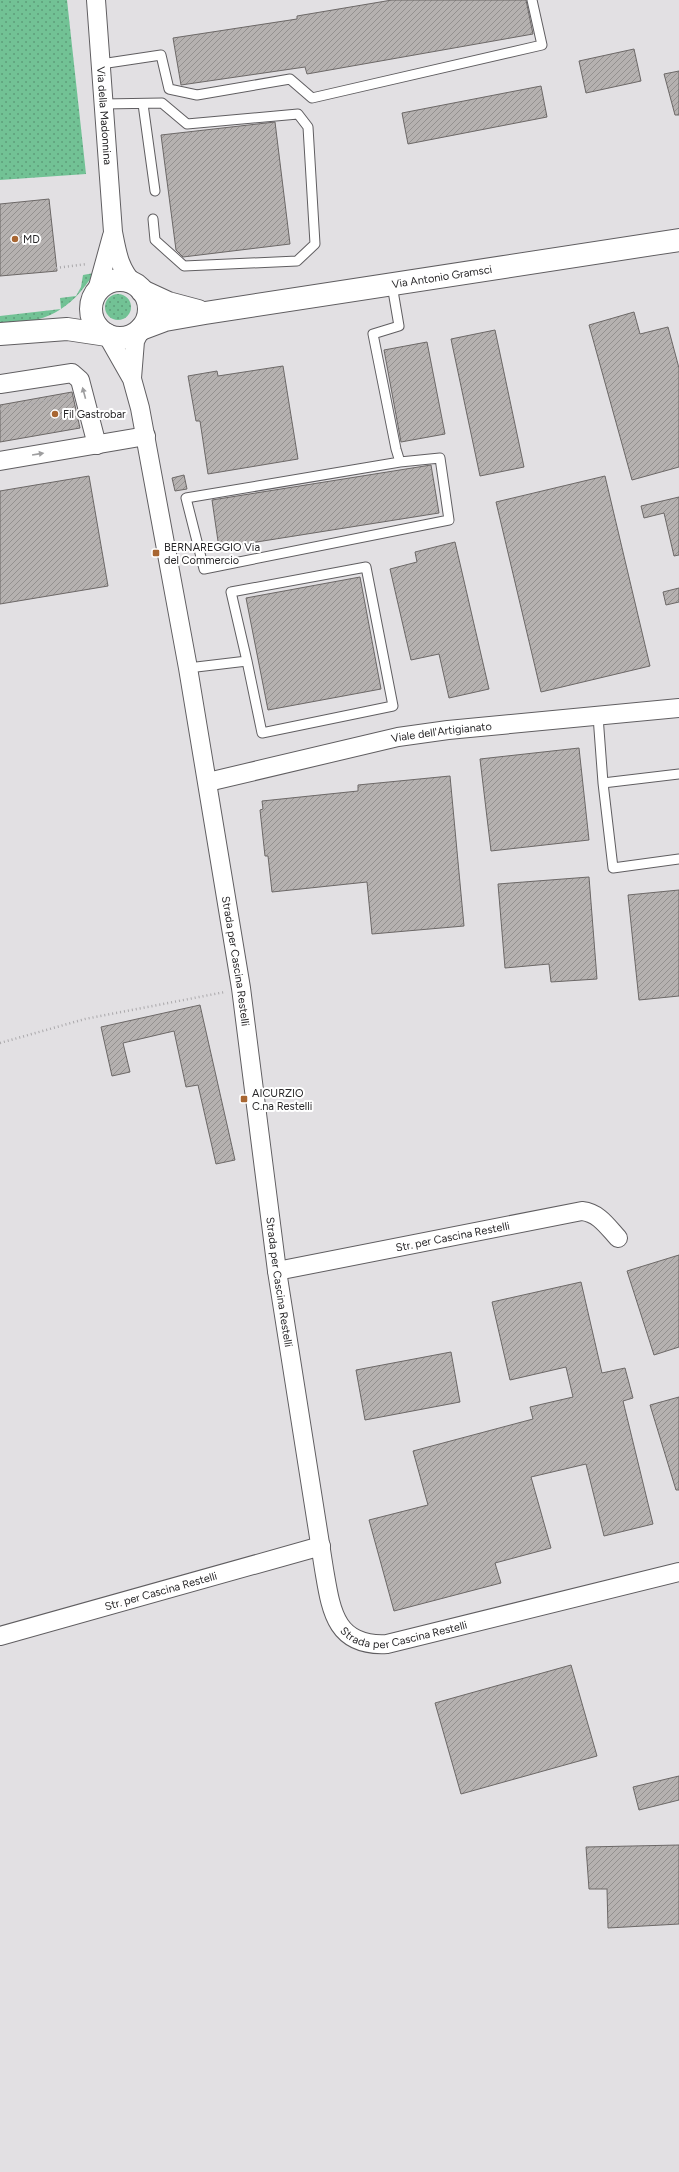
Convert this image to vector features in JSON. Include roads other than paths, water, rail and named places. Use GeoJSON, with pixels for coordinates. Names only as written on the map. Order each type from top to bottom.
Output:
{"type":"FeatureCollection","features":[{"type":"Feature","properties":{"kind":"street","name":"Via della Madonnina"},"geometry":{"type":"LineString","coordinates":[[96,0],[113,232],[119,262],[124,272],[138,288]]}},
{"type":"Feature","properties":{"kind":"street","name":"Via della Madonnina"},"geometry":{"type":"LineString","coordinates":[[96,294],[113,232]]}},
{"type":"Feature","properties":{"kind":"street","name":"Via Antonio Gramsci"},"geometry":{"type":"LineString","coordinates":[[141,329],[165,320],[205,313],[679,240]]}},
{"type":"Feature","properties":{"kind":"street"},"geometry":{"type":"LineString","coordinates":[[48,330],[73,314],[101,288],[112,282],[122,281],[138,288],[147,299],[149,309],[146,321],[135,341],[132,379]]}},
{"type":"Feature","properties":{"kind":"street","name":"Via Antonio Gramsci"},"geometry":{"type":"LineString","coordinates":[[138,288],[168,303],[205,313]]}},
{"type":"Feature","properties":{"kind":"street"},"geometry":{"type":"LineString","coordinates":[[96,294],[92,306],[93,317],[99,328],[107,335],[132,379]]}},
{"type":"Feature","properties":{"kind":"street"},"geometry":{"type":"LineString","coordinates":[[0,334],[48,330],[80,330],[117,338],[125,338],[141,329]]}},
{"type":"Feature","properties":{"kind":"street"},"geometry":{"type":"LineString","coordinates":[[0,384],[72,373],[80,380],[97,445]]}},
{"type":"Feature","properties":{"kind":"street","name":"Strada per Cascina Restelli"},"geometry":{"type":"LineString","coordinates":[[132,379],[146,436],[208,782],[241,988],[277,1271],[321,1546],[331,1605],[335,1619],[351,1636],[370,1644],[397,1642],[679,1572]]}},
{"type":"Feature","properties":{"kind":"street"},"geometry":{"type":"LineString","coordinates":[[0,461],[146,436]]}},
{"type":"Feature","properties":{"kind":"street","name":"Viale dell'Artigianato"},"geometry":{"type":"LineString","coordinates":[[208,782],[398,737],[448,730],[679,708]]}},
{"type":"Feature","properties":{"kind":"street","name":"Str. per Cascina Restelli"},"geometry":{"type":"LineString","coordinates":[[277,1271],[582,1211],[592,1212],[602,1220],[618,1238]]}},
{"type":"Feature","properties":{"kind":"street","name":"Str. per Cascina Restelli"},"geometry":{"type":"LineString","coordinates":[[0,1636],[321,1546]]}},
{"type":"Feature","properties":{"kind":"lane"},"geometry":{"type":"LineString","coordinates":[[101,64],[161,56],[169,89],[197,95],[290,79],[312,98],[542,45],[532,0]]}},
{"type":"Feature","properties":{"kind":"lane"},"geometry":{"type":"LineString","coordinates":[[103,104],[162,103],[187,124],[298,114],[308,127],[315,244],[297,261],[184,266],[155,240],[153,219]]}},
{"type":"Feature","properties":{"kind":"lane"},"geometry":{"type":"LineString","coordinates":[[143,104],[155,191]]}},
{"type":"Feature","properties":{"kind":"lane"},"geometry":{"type":"LineString","coordinates":[[392,285],[399,326],[373,334],[400,462]]}},
{"type":"Feature","properties":{"kind":"lane"},"geometry":{"type":"LineString","coordinates":[[440,458],[449,520],[204,569],[186,498],[400,462],[440,458]]}},
{"type":"Feature","properties":{"kind":"lane"},"geometry":{"type":"LineString","coordinates":[[366,567],[393,706],[262,733],[246,661],[231,592],[366,567]]}},
{"type":"Feature","properties":{"kind":"lane"},"geometry":{"type":"LineString","coordinates":[[188,668],[246,661]]}},
{"type":"Feature","properties":{"kind":"lane"},"geometry":{"type":"LineString","coordinates":[[598,716],[603,783],[613,868],[679,859]]}},
{"type":"Feature","properties":{"kind":"lane"},"geometry":{"type":"LineString","coordinates":[[603,783],[679,774]]}},
{"type":"Feature","properties":{"kind":"place","name":"MD"},"geometry":{"type":"Point","coordinates":[15,239]}},
{"type":"Feature","properties":{"kind":"place","name":"Fil Gastrobar"},"geometry":{"type":"Point","coordinates":[55,414]}},
{"type":"Feature","properties":{"kind":"place","name":"BERNAREGGIO Via del Commercio"},"geometry":{"type":"Point","coordinates":[156,553]}},
{"type":"Feature","properties":{"kind":"place","name":"AICURZIO C.na Restelli"},"geometry":{"type":"Point","coordinates":[244,1099]}}]}
